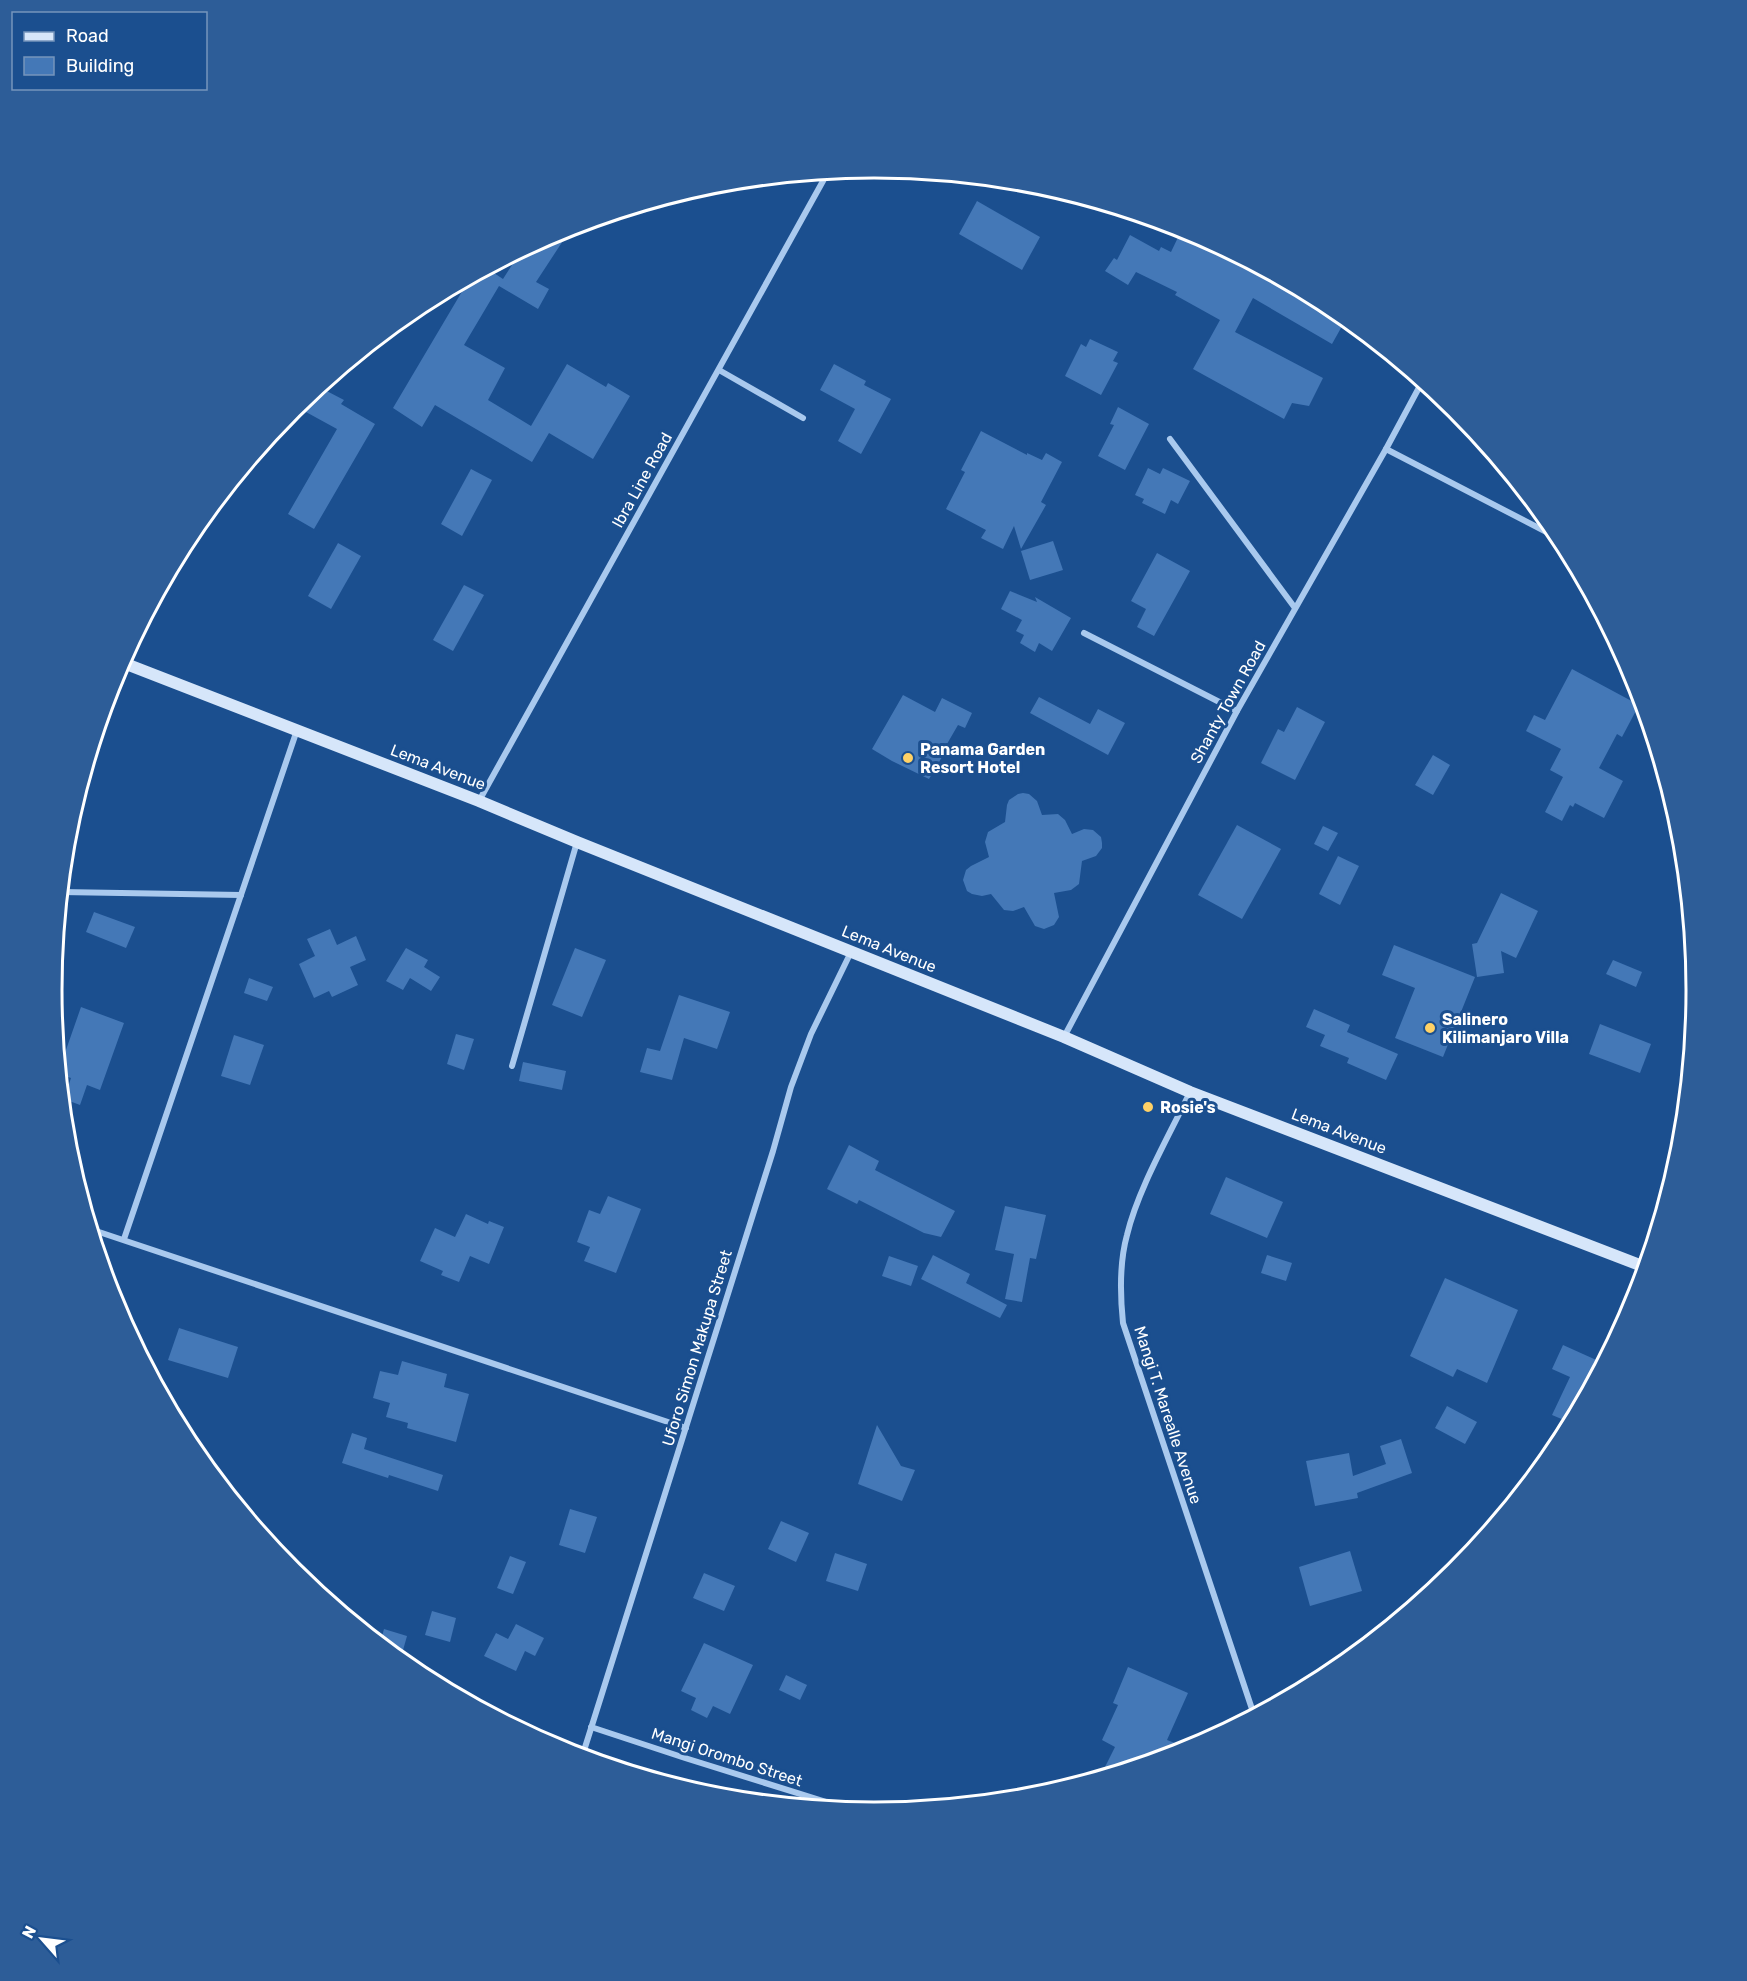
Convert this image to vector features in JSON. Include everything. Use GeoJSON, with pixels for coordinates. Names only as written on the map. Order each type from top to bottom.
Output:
{"type":"FeatureCollection","features":[{"type":"Feature","properties":{"kind":"main road","name":"Lema Avenue"},"geometry":{"type":"LineString","coordinates":[[130,665],[479,801],[1064,1037],[1191,1092],[1638,1264]]}},
{"type":"Feature","properties":{"kind":"street","name":"Ibra Line Road"},"geometry":{"type":"LineString","coordinates":[[479,801],[824,180]]}},
{"type":"Feature","properties":{"kind":"street"},"geometry":{"type":"LineString","coordinates":[[719,370],[803,418]]}},
{"type":"Feature","properties":{"kind":"street","name":"Shanty Town Road"},"geometry":{"type":"LineString","coordinates":[[1064,1037],[1237,711],[1418,389]]}},
{"type":"Feature","properties":{"kind":"street"},"geometry":{"type":"LineString","coordinates":[[1170,439],[1295,608]]}},
{"type":"Feature","properties":{"kind":"street"},"geometry":{"type":"LineString","coordinates":[[1386,449],[1542,530]]}},
{"type":"Feature","properties":{"kind":"street"},"geometry":{"type":"LineString","coordinates":[[1084,633],[1237,711]]}},
{"type":"Feature","properties":{"kind":"street"},"geometry":{"type":"LineString","coordinates":[[123,1239],[297,730]]}},
{"type":"Feature","properties":{"kind":"street"},"geometry":{"type":"LineString","coordinates":[[512,1066],[577,842]]}},
{"type":"Feature","properties":{"kind":"street"},"geometry":{"type":"LineString","coordinates":[[67,892],[241,895]]}},
{"type":"Feature","properties":{"kind":"street","name":"Uforo Simon Makupa Street"},"geometry":{"type":"LineString","coordinates":[[584,1749],[773,1151],[791,1087],[811,1034],[852,952]]}},
{"type":"Feature","properties":{"kind":"street","name":"Mangi T. Marealle Avenue"},"geometry":{"type":"LineString","coordinates":[[1191,1092],[1139,1199],[1126,1236],[1122,1265],[1122,1314],[1252,1709]]}},
{"type":"Feature","properties":{"kind":"street"},"geometry":{"type":"LineString","coordinates":[[98,1231],[686,1428]]}},
{"type":"Feature","properties":{"kind":"street","name":"Mangi Orombo Street"},"geometry":{"type":"LineString","coordinates":[[591,1727],[823,1801]]}},
{"type":"Feature","properties":{"kind":"building"},"geometry":{"type":"Polygon","coordinates":[[[977,201],[1040,237],[1022,270],[959,234],[977,201]]]}},
{"type":"Feature","properties":{"kind":"building"},"geometry":{"type":"Polygon","coordinates":[[[1130,235],[1159,251],[1161,247],[1171,252],[1178,238],[1184,240],[1280,287],[1342,327],[1332,344],[1253,298],[1235,332],[1323,378],[1309,406],[1292,403],[1284,419],[1193,369],[1220,320],[1175,295],[1177,292],[1136,272],[1128,285],[1105,271],[1114,258],[1117,260],[1130,235]]]}},
{"type":"Feature","properties":{"kind":"building"},"geometry":{"type":"Polygon","coordinates":[[[564,240],[536,282],[549,289],[538,309],[499,286],[464,345],[505,368],[488,400],[531,426],[567,364],[606,387],[608,383],[630,396],[593,459],[549,433],[532,462],[435,405],[422,427],[393,408],[463,290],[494,273],[503,279],[514,262],[564,240]]]}},
{"type":"Feature","properties":{"kind":"building"},"geometry":{"type":"Polygon","coordinates":[[[1090,339],[1118,352],[1113,361],[1118,363],[1101,395],[1065,376],[1081,344],[1086,347],[1090,339]]]}},
{"type":"Feature","properties":{"kind":"building"},"geometry":{"type":"Polygon","coordinates":[[[834,364],[866,381],[864,385],[891,399],[861,454],[838,441],[855,409],[820,390],[834,364]]]}},
{"type":"Feature","properties":{"kind":"building"},"geometry":{"type":"Polygon","coordinates":[[[326,391],[344,400],[341,404],[375,424],[314,529],[288,514],[337,429],[304,411],[326,391]]]}},
{"type":"Feature","properties":{"kind":"building"},"geometry":{"type":"Polygon","coordinates":[[[1118,407],[1149,424],[1125,470],[1098,456],[1114,425],[1110,424],[1118,407]]]}},
{"type":"Feature","properties":{"kind":"building"},"geometry":{"type":"Polygon","coordinates":[[[981,431],[1027,455],[1027,453],[1042,460],[1046,453],[1062,462],[1041,502],[1046,505],[1021,549],[1014,526],[1003,549],[981,538],[986,530],[946,509],[965,472],[961,470],[981,431]]]}},
{"type":"Feature","properties":{"kind":"building"},"geometry":{"type":"Polygon","coordinates":[[[1148,468],[1160,474],[1163,468],[1190,481],[1178,504],[1171,500],[1165,514],[1142,503],[1144,499],[1135,495],[1148,468]]]}},
{"type":"Feature","properties":{"kind":"building"},"geometry":{"type":"Polygon","coordinates":[[[471,469],[492,480],[462,536],[441,524],[471,469]]]}},
{"type":"Feature","properties":{"kind":"building"},"geometry":{"type":"Polygon","coordinates":[[[1053,541],[1063,570],[1030,580],[1021,551],[1053,541]]]}},
{"type":"Feature","properties":{"kind":"building"},"geometry":{"type":"Polygon","coordinates":[[[338,543],[361,556],[331,609],[308,596],[338,543]]]}},
{"type":"Feature","properties":{"kind":"building"},"geometry":{"type":"Polygon","coordinates":[[[1157,553],[1190,571],[1154,636],[1137,627],[1146,609],[1131,601],[1157,553]]]}},
{"type":"Feature","properties":{"kind":"building"},"geometry":{"type":"Polygon","coordinates":[[[464,585],[484,595],[453,651],[433,640],[464,585]]]}},
{"type":"Feature","properties":{"kind":"building"},"geometry":{"type":"Polygon","coordinates":[[[1010,591],[1037,602],[1035,597],[1071,618],[1052,651],[1039,643],[1035,652],[1020,643],[1024,635],[1016,631],[1022,620],[1001,609],[1010,591]]]}},
{"type":"Feature","properties":{"kind":"building"},"geometry":{"type":"Polygon","coordinates":[[[1572,669],[1632,701],[1636,711],[1622,737],[1617,734],[1599,768],[1623,781],[1604,818],[1575,803],[1573,807],[1570,805],[1562,821],[1545,812],[1563,777],[1550,770],[1561,749],[1526,731],[1534,715],[1545,720],[1572,669]]]}},
{"type":"Feature","properties":{"kind":"building"},"geometry":{"type":"Polygon","coordinates":[[[903,695],[935,712],[942,698],[972,713],[965,728],[958,725],[929,779],[872,749],[903,695]]]}},
{"type":"Feature","properties":{"kind":"building"},"geometry":{"type":"Polygon","coordinates":[[[1039,697],[1090,724],[1098,709],[1125,723],[1108,755],[1030,713],[1039,697]]]}},
{"type":"Feature","properties":{"kind":"building"},"geometry":{"type":"Polygon","coordinates":[[[1297,707],[1325,722],[1295,780],[1261,763],[1278,729],[1284,732],[1297,707]]]}},
{"type":"Feature","properties":{"kind":"building"},"geometry":{"type":"Polygon","coordinates":[[[1433,755],[1450,765],[1433,795],[1415,785],[1433,755]]]}},
{"type":"Feature","properties":{"kind":"building"},"geometry":{"type":"Polygon","coordinates":[[[1023,793],[1029,794],[1037,801],[1042,815],[1058,814],[1065,820],[1072,834],[1084,829],[1093,830],[1101,837],[1102,843],[1102,848],[1096,856],[1082,861],[1079,884],[1071,890],[1054,893],[1059,917],[1054,925],[1044,929],[1035,926],[1024,907],[1013,911],[1004,910],[991,894],[982,896],[967,891],[963,880],[966,870],[989,857],[985,842],[988,832],[1005,822],[1009,800],[1023,793]]]}},
{"type":"Feature","properties":{"kind":"building"},"geometry":{"type":"Polygon","coordinates":[[[1237,825],[1281,849],[1242,919],[1198,895],[1237,825]]]}},
{"type":"Feature","properties":{"kind":"building"},"geometry":{"type":"Polygon","coordinates":[[[1323,826],[1338,833],[1328,851],[1314,844],[1323,826]]]}},
{"type":"Feature","properties":{"kind":"building"},"geometry":{"type":"Polygon","coordinates":[[[1338,856],[1359,866],[1340,905],[1319,894],[1338,856]]]}},
{"type":"Feature","properties":{"kind":"building"},"geometry":{"type":"Polygon","coordinates":[[[1501,893],[1538,911],[1516,958],[1501,951],[1504,973],[1477,977],[1472,944],[1477,943],[1501,893]]]}},
{"type":"Feature","properties":{"kind":"building"},"geometry":{"type":"Polygon","coordinates":[[[94,912],[135,927],[126,948],[86,932],[94,912]]]}},
{"type":"Feature","properties":{"kind":"building"},"geometry":{"type":"Polygon","coordinates":[[[330,929],[337,945],[356,936],[366,960],[350,967],[358,985],[332,997],[329,991],[314,998],[299,964],[315,956],[307,939],[330,929]]]}},
{"type":"Feature","properties":{"kind":"building"},"geometry":{"type":"Polygon","coordinates":[[[1394,945],[1475,977],[1443,1057],[1395,1038],[1415,988],[1382,975],[1394,945]]]}},
{"type":"Feature","properties":{"kind":"building"},"geometry":{"type":"Polygon","coordinates":[[[406,948],[428,960],[424,967],[440,977],[431,991],[410,978],[403,990],[386,981],[406,948]]]}},
{"type":"Feature","properties":{"kind":"building"},"geometry":{"type":"Polygon","coordinates":[[[575,948],[606,960],[582,1017],[552,1005],[575,948]]]}},
{"type":"Feature","properties":{"kind":"building"},"geometry":{"type":"Polygon","coordinates":[[[1613,960],[1642,972],[1636,987],[1606,974],[1613,960]]]}},
{"type":"Feature","properties":{"kind":"building"},"geometry":{"type":"Polygon","coordinates":[[[249,978],[273,987],[267,1001],[244,993],[249,978]]]}},
{"type":"Feature","properties":{"kind":"building"},"geometry":{"type":"Polygon","coordinates":[[[679,995],[730,1012],[717,1049],[684,1038],[672,1080],[640,1072],[647,1048],[660,1051],[679,995]]]}},
{"type":"Feature","properties":{"kind":"building"},"geometry":{"type":"Polygon","coordinates":[[[81,1007],[124,1023],[100,1090],[87,1085],[80,1105],[69,1101],[67,1089],[71,1078],[66,1076],[64,1055],[81,1007]]]}},
{"type":"Feature","properties":{"kind":"building"},"geometry":{"type":"Polygon","coordinates":[[[1314,1009],[1350,1025],[1347,1032],[1398,1054],[1386,1080],[1347,1063],[1349,1058],[1320,1046],[1325,1035],[1306,1027],[1314,1009]]]}},
{"type":"Feature","properties":{"kind":"building"},"geometry":{"type":"Polygon","coordinates":[[[1600,1024],[1651,1044],[1640,1073],[1589,1054],[1600,1024]]]}},
{"type":"Feature","properties":{"kind":"building"},"geometry":{"type":"Polygon","coordinates":[[[456,1034],[474,1039],[464,1070],[447,1064],[456,1034]]]}},
{"type":"Feature","properties":{"kind":"building"},"geometry":{"type":"Polygon","coordinates":[[[234,1035],[264,1045],[250,1085],[221,1076],[234,1035]]]}},
{"type":"Feature","properties":{"kind":"building"},"geometry":{"type":"Polygon","coordinates":[[[523,1062],[566,1071],[562,1090],[519,1081],[523,1062]]]}},
{"type":"Feature","properties":{"kind":"building"},"geometry":{"type":"Polygon","coordinates":[[[849,1145],[879,1161],[875,1170],[955,1211],[941,1237],[924,1233],[859,1200],[857,1204],[827,1189],[849,1145]]]}},
{"type":"Feature","properties":{"kind":"building"},"geometry":{"type":"Polygon","coordinates":[[[1226,1177],[1283,1202],[1267,1238],[1210,1214],[1226,1177]]]}},
{"type":"Feature","properties":{"kind":"building"},"geometry":{"type":"Polygon","coordinates":[[[608,1196],[641,1209],[616,1273],[584,1261],[590,1247],[577,1242],[589,1210],[600,1214],[608,1196]]]}},
{"type":"Feature","properties":{"kind":"building"},"geometry":{"type":"Polygon","coordinates":[[[1005,1206],[1046,1215],[1036,1259],[1030,1258],[1022,1302],[1005,1299],[1014,1254],[995,1250],[1005,1206]]]}},
{"type":"Feature","properties":{"kind":"building"},"geometry":{"type":"Polygon","coordinates":[[[466,1214],[488,1224],[489,1221],[504,1227],[489,1264],[470,1256],[459,1282],[441,1275],[443,1271],[420,1261],[435,1228],[455,1237],[466,1214]]]}},
{"type":"Feature","properties":{"kind":"building"},"geometry":{"type":"Polygon","coordinates":[[[933,1255],[970,1274],[966,1283],[1007,1305],[1000,1318],[921,1279],[933,1255]]]}},
{"type":"Feature","properties":{"kind":"building"},"geometry":{"type":"Polygon","coordinates":[[[1267,1255],[1292,1263],[1286,1281],[1261,1273],[1267,1255]]]}},
{"type":"Feature","properties":{"kind":"building"},"geometry":{"type":"Polygon","coordinates":[[[889,1256],[918,1266],[911,1286],[882,1276],[889,1256]]]}},
{"type":"Feature","properties":{"kind":"building"},"geometry":{"type":"Polygon","coordinates":[[[1445,1278],[1518,1310],[1487,1383],[1457,1369],[1453,1377],[1410,1356],[1445,1278]]]}},
{"type":"Feature","properties":{"kind":"building"},"geometry":{"type":"Polygon","coordinates":[[[179,1328],[238,1347],[228,1378],[168,1360],[179,1328]]]}},
{"type":"Feature","properties":{"kind":"building"},"geometry":{"type":"Polygon","coordinates":[[[1563,1345],[1597,1360],[1563,1420],[1552,1415],[1570,1377],[1552,1369],[1563,1345]]]}},
{"type":"Feature","properties":{"kind":"building"},"geometry":{"type":"Polygon","coordinates":[[[402,1361],[447,1374],[444,1387],[469,1394],[456,1442],[407,1428],[408,1423],[386,1417],[390,1403],[373,1398],[380,1371],[398,1375],[402,1361]]]}},
{"type":"Feature","properties":{"kind":"building"},"geometry":{"type":"Polygon","coordinates":[[[1447,1406],[1477,1422],[1465,1444],[1435,1428],[1447,1406]]]}},
{"type":"Feature","properties":{"kind":"building"},"geometry":{"type":"Polygon","coordinates":[[[877,1425],[901,1466],[915,1470],[902,1501],[858,1484],[877,1425]]]}},
{"type":"Feature","properties":{"kind":"building"},"geometry":{"type":"Polygon","coordinates":[[[352,1433],[367,1438],[364,1449],[443,1475],[438,1491],[342,1463],[352,1433]]]}},
{"type":"Feature","properties":{"kind":"building"},"geometry":{"type":"Polygon","coordinates":[[[1401,1439],[1412,1473],[1357,1493],[1358,1498],[1315,1506],[1306,1461],[1349,1453],[1353,1476],[1386,1464],[1380,1446],[1401,1439]]]}},
{"type":"Feature","properties":{"kind":"building"},"geometry":{"type":"Polygon","coordinates":[[[570,1509],[597,1517],[585,1553],[559,1545],[570,1509]]]}},
{"type":"Feature","properties":{"kind":"building"},"geometry":{"type":"Polygon","coordinates":[[[781,1521],[809,1533],[796,1562],[768,1549],[781,1521]]]}},
{"type":"Feature","properties":{"kind":"building"},"geometry":{"type":"Polygon","coordinates":[[[1350,1551],[1362,1591],[1310,1606],[1299,1567],[1350,1551]]]}},
{"type":"Feature","properties":{"kind":"building"},"geometry":{"type":"Polygon","coordinates":[[[835,1553],[867,1564],[858,1591],[826,1581],[835,1553]]]}},
{"type":"Feature","properties":{"kind":"building"},"geometry":{"type":"Polygon","coordinates":[[[510,1556],[526,1562],[513,1594],[497,1588],[510,1556]]]}},
{"type":"Feature","properties":{"kind":"building"},"geometry":{"type":"Polygon","coordinates":[[[704,1573],[735,1586],[724,1611],[693,1598],[704,1573]]]}},
{"type":"Feature","properties":{"kind":"building"},"geometry":{"type":"Polygon","coordinates":[[[432,1611],[456,1618],[450,1642],[425,1635],[432,1611]]]}},
{"type":"Feature","properties":{"kind":"building"},"geometry":{"type":"Polygon","coordinates":[[[516,1624],[544,1638],[535,1656],[525,1651],[516,1671],[484,1656],[496,1633],[508,1639],[516,1624]]]}},
{"type":"Feature","properties":{"kind":"building"},"geometry":{"type":"Polygon","coordinates":[[[384,1629],[407,1636],[403,1652],[382,1637],[384,1629]]]}},
{"type":"Feature","properties":{"kind":"building"},"geometry":{"type":"Polygon","coordinates":[[[704,1643],[753,1665],[730,1714],[713,1706],[707,1718],[691,1710],[696,1698],[681,1691],[704,1643]]]}},
{"type":"Feature","properties":{"kind":"building"},"geometry":{"type":"Polygon","coordinates":[[[1128,1667],[1188,1693],[1167,1740],[1177,1744],[1104,1769],[1115,1747],[1102,1740],[1118,1705],[1113,1703],[1128,1667]]]}},
{"type":"Feature","properties":{"kind":"building"},"geometry":{"type":"Polygon","coordinates":[[[786,1675],[807,1685],[800,1700],[779,1690],[786,1675]]]}},
{"type":"Feature","properties":{"kind":"place","name":"Panama Garden Resort Hotel"},"geometry":{"type":"Point","coordinates":[908,758]}},
{"type":"Feature","properties":{"kind":"place","name":"Salinero Kilimanjaro Villa"},"geometry":{"type":"Point","coordinates":[1430,1028]}},
{"type":"Feature","properties":{"kind":"place","name":"Rosie's"},"geometry":{"type":"Point","coordinates":[1148,1107]}}]}
